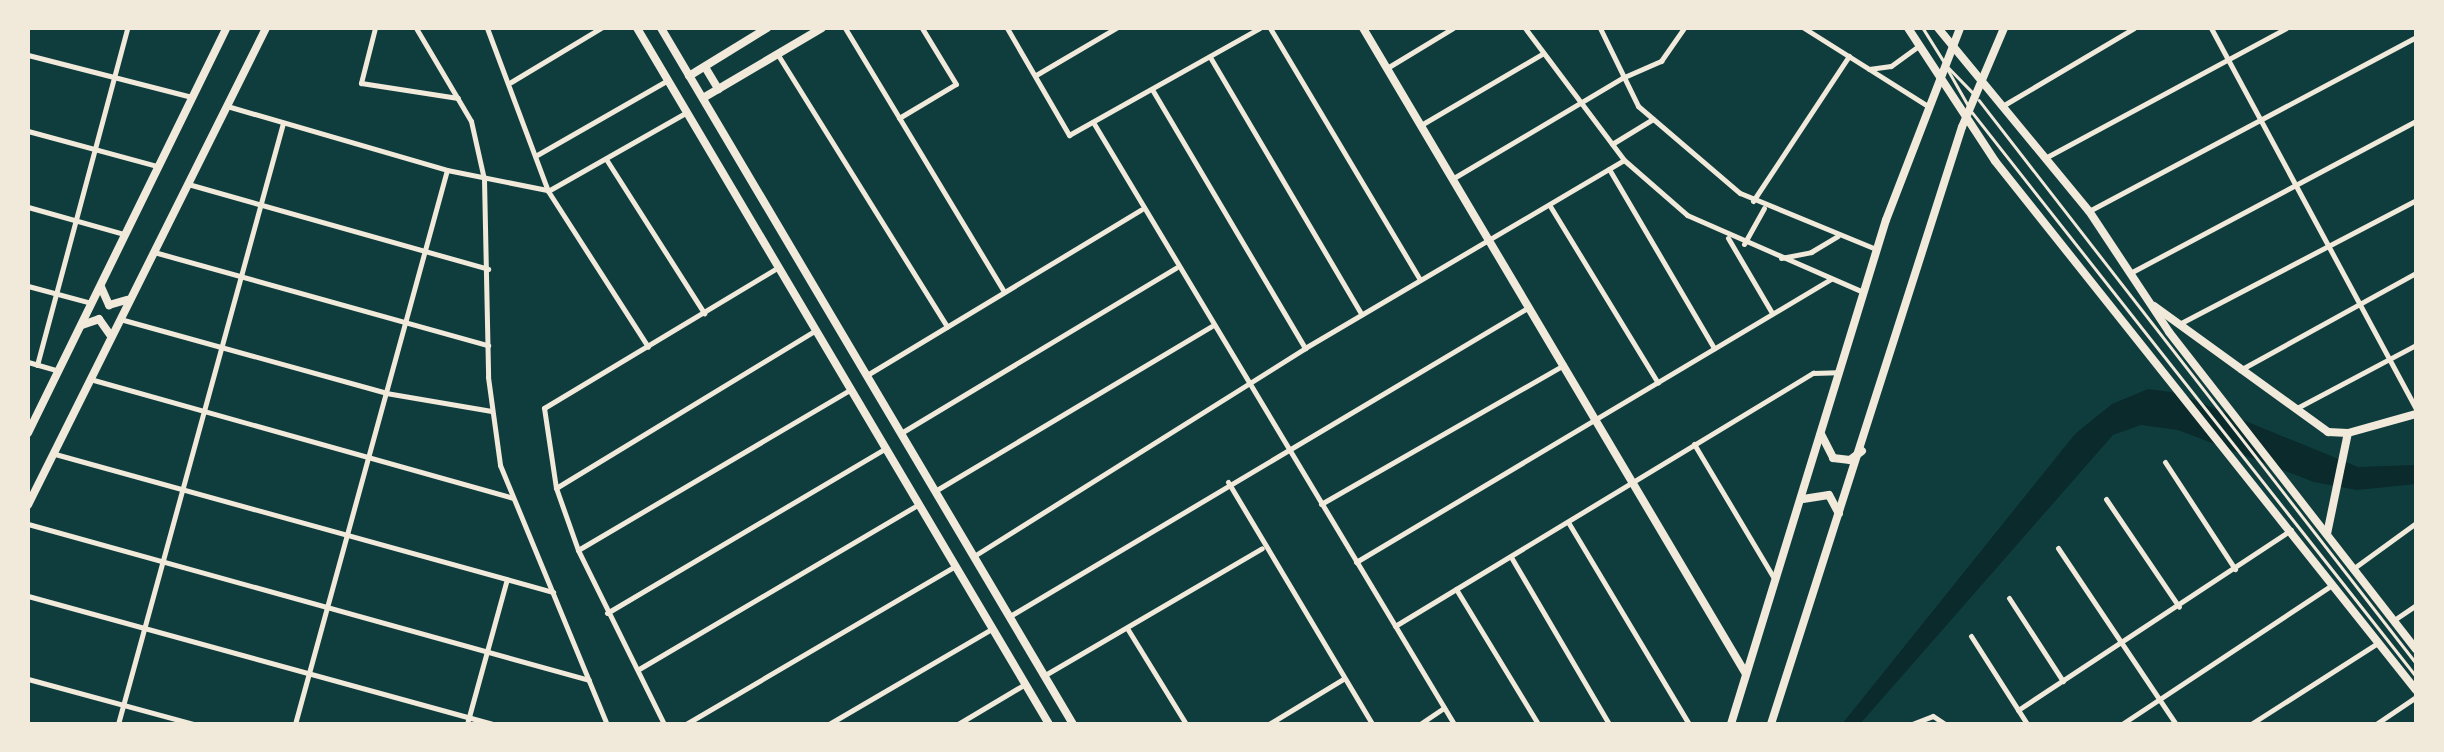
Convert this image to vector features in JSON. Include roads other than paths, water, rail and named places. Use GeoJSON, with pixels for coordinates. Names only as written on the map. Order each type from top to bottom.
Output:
{"type":"FeatureCollection","features":[{"type":"Feature","properties":{"kind":"street"},"geometry":{"type":"LineString","coordinates":[[37,365],[52,292],[127,28]]}},
{"type":"Feature","properties":{"kind":"street"},"geometry":{"type":"LineString","coordinates":[[28,434],[223,28]]}},
{"type":"Feature","properties":{"kind":"street"},"geometry":{"type":"LineString","coordinates":[[28,505],[266,28]]}},
{"type":"Feature","properties":{"kind":"street"},"geometry":{"type":"LineString","coordinates":[[375,28],[361,83],[458,98]]}},
{"type":"Feature","properties":{"kind":"street"},"geometry":{"type":"LineString","coordinates":[[416,28],[471,121],[484,179],[492,412],[500,465],[607,724]]}},
{"type":"Feature","properties":{"kind":"street"},"geometry":{"type":"LineString","coordinates":[[488,28],[548,190],[648,346]]}},
{"type":"Feature","properties":{"kind":"street"},"geometry":{"type":"LineString","coordinates":[[511,82],[601,28]]}},
{"type":"Feature","properties":{"kind":"street"},"geometry":{"type":"LineString","coordinates":[[637,28],[1049,724]]}},
{"type":"Feature","properties":{"kind":"street"},"geometry":{"type":"LineString","coordinates":[[661,28],[1073,724]]}},
{"type":"Feature","properties":{"kind":"street"},"geometry":{"type":"LineString","coordinates":[[690,76],[764,28]]}},
{"type":"Feature","properties":{"kind":"street"},"geometry":{"type":"LineString","coordinates":[[702,98],[822,28]]}},
{"type":"Feature","properties":{"kind":"street"},"geometry":{"type":"LineString","coordinates":[[845,28],[1004,292]]}},
{"type":"Feature","properties":{"kind":"street"},"geometry":{"type":"LineString","coordinates":[[899,118],[956,84],[922,28]]}},
{"type":"Feature","properties":{"kind":"street"},"geometry":{"type":"LineString","coordinates":[[1008,28],[1069,135],[1260,28]]}},
{"type":"Feature","properties":{"kind":"street"},"geometry":{"type":"LineString","coordinates":[[1036,75],[1116,28]]}},
{"type":"Feature","properties":{"kind":"street"},"geometry":{"type":"LineString","coordinates":[[1270,28],[1420,280]]}},
{"type":"Feature","properties":{"kind":"street"},"geometry":{"type":"LineString","coordinates":[[1362,28],[1746,674]]}},
{"type":"Feature","properties":{"kind":"street"},"geometry":{"type":"LineString","coordinates":[[1387,68],[1452,28]]}},
{"type":"Feature","properties":{"kind":"street"},"geometry":{"type":"LineString","coordinates":[[1526,28],[1624,160],[1687,215],[1727,237],[1863,292]]}},
{"type":"Feature","properties":{"kind":"street"},"geometry":{"type":"LineString","coordinates":[[1600,28],[1622,78],[1653,120],[1753,201],[1878,250]]}},
{"type":"Feature","properties":{"kind":"street"},"geometry":{"type":"LineString","coordinates":[[1452,179],[1622,78],[1661,61],[1684,28]]}},
{"type":"Feature","properties":{"kind":"street"},"geometry":{"type":"LineString","coordinates":[[1804,28],[1928,106]]}},
{"type":"Feature","properties":{"kind":"street"},"geometry":{"type":"LineString","coordinates":[[1908,28],[1965,118],[2292,529],[2416,694],[2376,724]]}},
{"type":"Feature","properties":{"kind":"street"},"geometry":{"type":"LineString","coordinates":[[1938,28],[1999,108],[2089,211],[2132,272],[2146,300],[2214,392],[2416,650]]}},
{"type":"Feature","properties":{"kind":"street"},"geometry":{"type":"LineString","coordinates":[[1730,724],[1863,292],[1928,106],[1960,28]]}},
{"type":"Feature","properties":{"kind":"street"},"geometry":{"type":"LineString","coordinates":[[1772,724],[1864,447],[1965,118],[2004,28]]}},
{"type":"Feature","properties":{"kind":"street"},"geometry":{"type":"LineString","coordinates":[[1999,108],[2134,28]]}},
{"type":"Feature","properties":{"kind":"street"},"geometry":{"type":"LineString","coordinates":[[2146,300],[2182,323],[2292,410],[2328,432],[2348,433],[2416,411],[2211,28]]}},
{"type":"Feature","properties":{"kind":"street"},"geometry":{"type":"LineString","coordinates":[[2042,159],[2286,28]]}},
{"type":"Feature","properties":{"kind":"street"},"geometry":{"type":"LineString","coordinates":[[2089,211],[2416,37]]}},
{"type":"Feature","properties":{"kind":"street"},"geometry":{"type":"LineString","coordinates":[[1869,69],[1891,66],[1919,46]]}},
{"type":"Feature","properties":{"kind":"street"},"geometry":{"type":"LineString","coordinates":[[776,52],[946,327]]}},
{"type":"Feature","properties":{"kind":"street"},"geometry":{"type":"LineString","coordinates":[[28,54],[191,97]]}},
{"type":"Feature","properties":{"kind":"street"},"geometry":{"type":"LineString","coordinates":[[1421,125],[1542,54]]}},
{"type":"Feature","properties":{"kind":"street"},"geometry":{"type":"LineString","coordinates":[[1753,201],[1849,56]]}},
{"type":"Feature","properties":{"kind":"street"},"geometry":{"type":"LineString","coordinates":[[1210,57],[1361,314]]}},
{"type":"Feature","properties":{"kind":"street"},"geometry":{"type":"LineString","coordinates":[[705,67],[718,89]]}},
{"type":"Feature","properties":{"kind":"street"},"geometry":{"type":"LineString","coordinates":[[537,155],[668,80]]}},
{"type":"Feature","properties":{"kind":"street"},"geometry":{"type":"LineString","coordinates":[[1153,90],[1305,348]]}},
{"type":"Feature","properties":{"kind":"street"},"geometry":{"type":"LineString","coordinates":[[226,106],[447,170],[548,190],[687,112]]}},
{"type":"Feature","properties":{"kind":"street"},"geometry":{"type":"LineString","coordinates":[[1612,144],[1653,120]]}},
{"type":"Feature","properties":{"kind":"street"},"geometry":{"type":"LineString","coordinates":[[2132,272],[2416,120]]}},
{"type":"Feature","properties":{"kind":"street"},"geometry":{"type":"LineString","coordinates":[[1093,122],[1141,210],[1454,724]]}},
{"type":"Feature","properties":{"kind":"street"},"geometry":{"type":"LineString","coordinates":[[118,724],[282,123]]}},
{"type":"Feature","properties":{"kind":"street"},"geometry":{"type":"LineString","coordinates":[[28,131],[157,166]]}},
{"type":"Feature","properties":{"kind":"street"},"geometry":{"type":"LineString","coordinates":[[606,159],[704,313]]}},
{"type":"Feature","properties":{"kind":"street"},"geometry":{"type":"LineString","coordinates":[[974,556],[1305,348],[1624,160]]}},
{"type":"Feature","properties":{"kind":"street"},"geometry":{"type":"LineString","coordinates":[[1609,169],[1714,348]]}},
{"type":"Feature","properties":{"kind":"street"},"geometry":{"type":"LineString","coordinates":[[295,724],[447,170]]}},
{"type":"Feature","properties":{"kind":"street"},"geometry":{"type":"LineString","coordinates":[[188,184],[489,269]]}},
{"type":"Feature","properties":{"kind":"street"},"geometry":{"type":"LineString","coordinates":[[2182,323],[2416,200]]}},
{"type":"Feature","properties":{"kind":"street"},"geometry":{"type":"LineString","coordinates":[[1550,206],[1658,383]]}},
{"type":"Feature","properties":{"kind":"street"},"geometry":{"type":"LineString","coordinates":[[28,207],[124,234]]}},
{"type":"Feature","properties":{"kind":"street"},"geometry":{"type":"LineString","coordinates":[[1744,244],[1764,208]]}},
{"type":"Feature","properties":{"kind":"street"},"geometry":{"type":"LineString","coordinates":[[867,375],[1141,210]]}},
{"type":"Feature","properties":{"kind":"street"},"geometry":{"type":"LineString","coordinates":[[1778,258],[1811,252],[1838,236]]}},
{"type":"Feature","properties":{"kind":"street"},"geometry":{"type":"LineString","coordinates":[[1727,237],[1772,313]]}},
{"type":"Feature","properties":{"kind":"street"},"geometry":{"type":"LineString","coordinates":[[154,252],[489,345]]}},
{"type":"Feature","properties":{"kind":"street"},"geometry":{"type":"LineString","coordinates":[[664,724],[578,550],[556,488],[548,404],[779,268]]}},
{"type":"Feature","properties":{"kind":"street"},"geometry":{"type":"LineString","coordinates":[[902,433],[1176,268]]}},
{"type":"Feature","properties":{"kind":"street"},"geometry":{"type":"LineString","coordinates":[[2240,370],[2416,273]]}},
{"type":"Feature","properties":{"kind":"street"},"geometry":{"type":"LineString","coordinates":[[1356,562],[1830,279]]}},
{"type":"Feature","properties":{"kind":"street"},"geometry":{"type":"LineString","coordinates":[[102,282],[110,305],[132,297]]}},
{"type":"Feature","properties":{"kind":"street"},"geometry":{"type":"LineString","coordinates":[[28,286],[91,303]]}},
{"type":"Feature","properties":{"kind":"street"},"geometry":{"type":"LineString","coordinates":[[1010,616],[1286,446],[1528,306]]}},
{"type":"Feature","properties":{"kind":"street"},"geometry":{"type":"LineString","coordinates":[[120,319],[386,393],[492,412]]}},
{"type":"Feature","properties":{"kind":"street"},"geometry":{"type":"LineString","coordinates":[[78,332],[88,320],[103,320],[108,344]]}},
{"type":"Feature","properties":{"kind":"street"},"geometry":{"type":"LineString","coordinates":[[936,491],[1212,326]]}},
{"type":"Feature","properties":{"kind":"street"},"geometry":{"type":"LineString","coordinates":[[556,488],[816,330]]}},
{"type":"Feature","properties":{"kind":"street"},"geometry":{"type":"LineString","coordinates":[[2292,410],[2416,346]]}},
{"type":"Feature","properties":{"kind":"street"},"geometry":{"type":"LineString","coordinates":[[28,362],[59,371]]}},
{"type":"Feature","properties":{"kind":"street"},"geometry":{"type":"LineString","coordinates":[[1321,504],[1564,365]]}},
{"type":"Feature","properties":{"kind":"street"},"geometry":{"type":"LineString","coordinates":[[1395,626],[1817,371],[1838,372]]}},
{"type":"Feature","properties":{"kind":"street"},"geometry":{"type":"LineString","coordinates":[[90,379],[514,498]]}},
{"type":"Feature","properties":{"kind":"street"},"geometry":{"type":"LineString","coordinates":[[578,550],[851,389]]}},
{"type":"Feature","properties":{"kind":"street"},"geometry":{"type":"LineString","coordinates":[[1822,424],[1822,444],[1832,458],[1850,460],[1864,447]]}},
{"type":"Feature","properties":{"kind":"street"},"geometry":{"type":"LineString","coordinates":[[2327,534],[2347,453],[2348,433]]}},
{"type":"Feature","properties":{"kind":"street"},"geometry":{"type":"LineString","coordinates":[[1694,444],[1776,582]]}},
{"type":"Feature","properties":{"kind":"street"},"geometry":{"type":"LineString","coordinates":[[606,613],[886,448]]}},
{"type":"Feature","properties":{"kind":"street"},"geometry":{"type":"LineString","coordinates":[[53,454],[553,592]]}},
{"type":"Feature","properties":{"kind":"street"},"geometry":{"type":"LineString","coordinates":[[2165,462],[2235,570]]}},
{"type":"Feature","properties":{"kind":"street"},"geometry":{"type":"LineString","coordinates":[[1228,482],[1262,548],[1372,724]]}},
{"type":"Feature","properties":{"kind":"street"},"geometry":{"type":"LineString","coordinates":[[1800,502],[1824,493],[1837,503],[1839,518]]}},
{"type":"Feature","properties":{"kind":"street"},"geometry":{"type":"LineString","coordinates":[[2106,500],[2179,607]]}},
{"type":"Feature","properties":{"kind":"street"},"geometry":{"type":"LineString","coordinates":[[639,670],[919,504]]}},
{"type":"Feature","properties":{"kind":"street"},"geometry":{"type":"LineString","coordinates":[[1568,522],[1688,724]]}},
{"type":"Feature","properties":{"kind":"street"},"geometry":{"type":"LineString","coordinates":[[2354,568],[2416,523]]}},
{"type":"Feature","properties":{"kind":"street"},"geometry":{"type":"LineString","coordinates":[[28,524],[590,680]]}},
{"type":"Feature","properties":{"kind":"street"},"geometry":{"type":"LineString","coordinates":[[2018,710],[2292,529]]}},
{"type":"Feature","properties":{"kind":"street"},"geometry":{"type":"LineString","coordinates":[[1044,675],[1262,548]]}},
{"type":"Feature","properties":{"kind":"street"},"geometry":{"type":"LineString","coordinates":[[2058,548],[2176,724]]}},
{"type":"Feature","properties":{"kind":"street"},"geometry":{"type":"LineString","coordinates":[[1511,557],[1610,724]]}},
{"type":"Feature","properties":{"kind":"street"},"geometry":{"type":"LineString","coordinates":[[686,724],[956,566]]}},
{"type":"Feature","properties":{"kind":"street"},"geometry":{"type":"LineString","coordinates":[[468,721],[507,580]]}},
{"type":"Feature","properties":{"kind":"street"},"geometry":{"type":"LineString","coordinates":[[2122,724],[2334,583]]}},
{"type":"Feature","properties":{"kind":"street"},"geometry":{"type":"LineString","coordinates":[[1456,589],[1538,724]]}},
{"type":"Feature","properties":{"kind":"street"},"geometry":{"type":"LineString","coordinates":[[28,596],[468,721],[492,724]]}},
{"type":"Feature","properties":{"kind":"street"},"geometry":{"type":"LineString","coordinates":[[2010,598],[2063,681]]}},
{"type":"Feature","properties":{"kind":"street"},"geometry":{"type":"LineString","coordinates":[[2394,620],[2416,604]]}},
{"type":"Feature","properties":{"kind":"street"},"geometry":{"type":"LineString","coordinates":[[829,724],[992,628]]}},
{"type":"Feature","properties":{"kind":"street"},"geometry":{"type":"LineString","coordinates":[[1127,628],[1186,724]]}},
{"type":"Feature","properties":{"kind":"street"},"geometry":{"type":"LineString","coordinates":[[1971,636],[2028,724]]}},
{"type":"Feature","properties":{"kind":"street"},"geometry":{"type":"LineString","coordinates":[[2252,724],[2379,642]]}},
{"type":"Feature","properties":{"kind":"street"},"geometry":{"type":"LineString","coordinates":[[1270,724],[1343,678]]}},
{"type":"Feature","properties":{"kind":"street"},"geometry":{"type":"LineString","coordinates":[[28,679],[194,724]]}},
{"type":"Feature","properties":{"kind":"street"},"geometry":{"type":"LineString","coordinates":[[958,724],[1026,684]]}},
{"type":"Feature","properties":{"kind":"street"},"geometry":{"type":"LineString","coordinates":[[1420,724],[1444,708]]}},
{"type":"Feature","properties":{"kind":"street"},"geometry":{"type":"LineString","coordinates":[[1912,724],[1933,716],[1945,724]]}},
{"type":"Feature","properties":{"kind":"lane"},"geometry":{"type":"LineString","coordinates":[[1923,28],[1969,108],[2416,676]]}},
{"type":"Feature","properties":{"kind":"lane"},"geometry":{"type":"LineString","coordinates":[[1944,63],[1974,94],[2416,663]]}},
{"type":"Feature","properties":{"kind":"water"},"geometry":{"type":"Polygon","coordinates":[[[2148,389],[2177,393],[2358,467],[2416,465],[2416,484],[2357,490],[2314,482],[2178,430],[2141,425],[2113,435],[1860,724],[1842,724],[2075,434],[2112,404],[2148,389]]]}}]}
